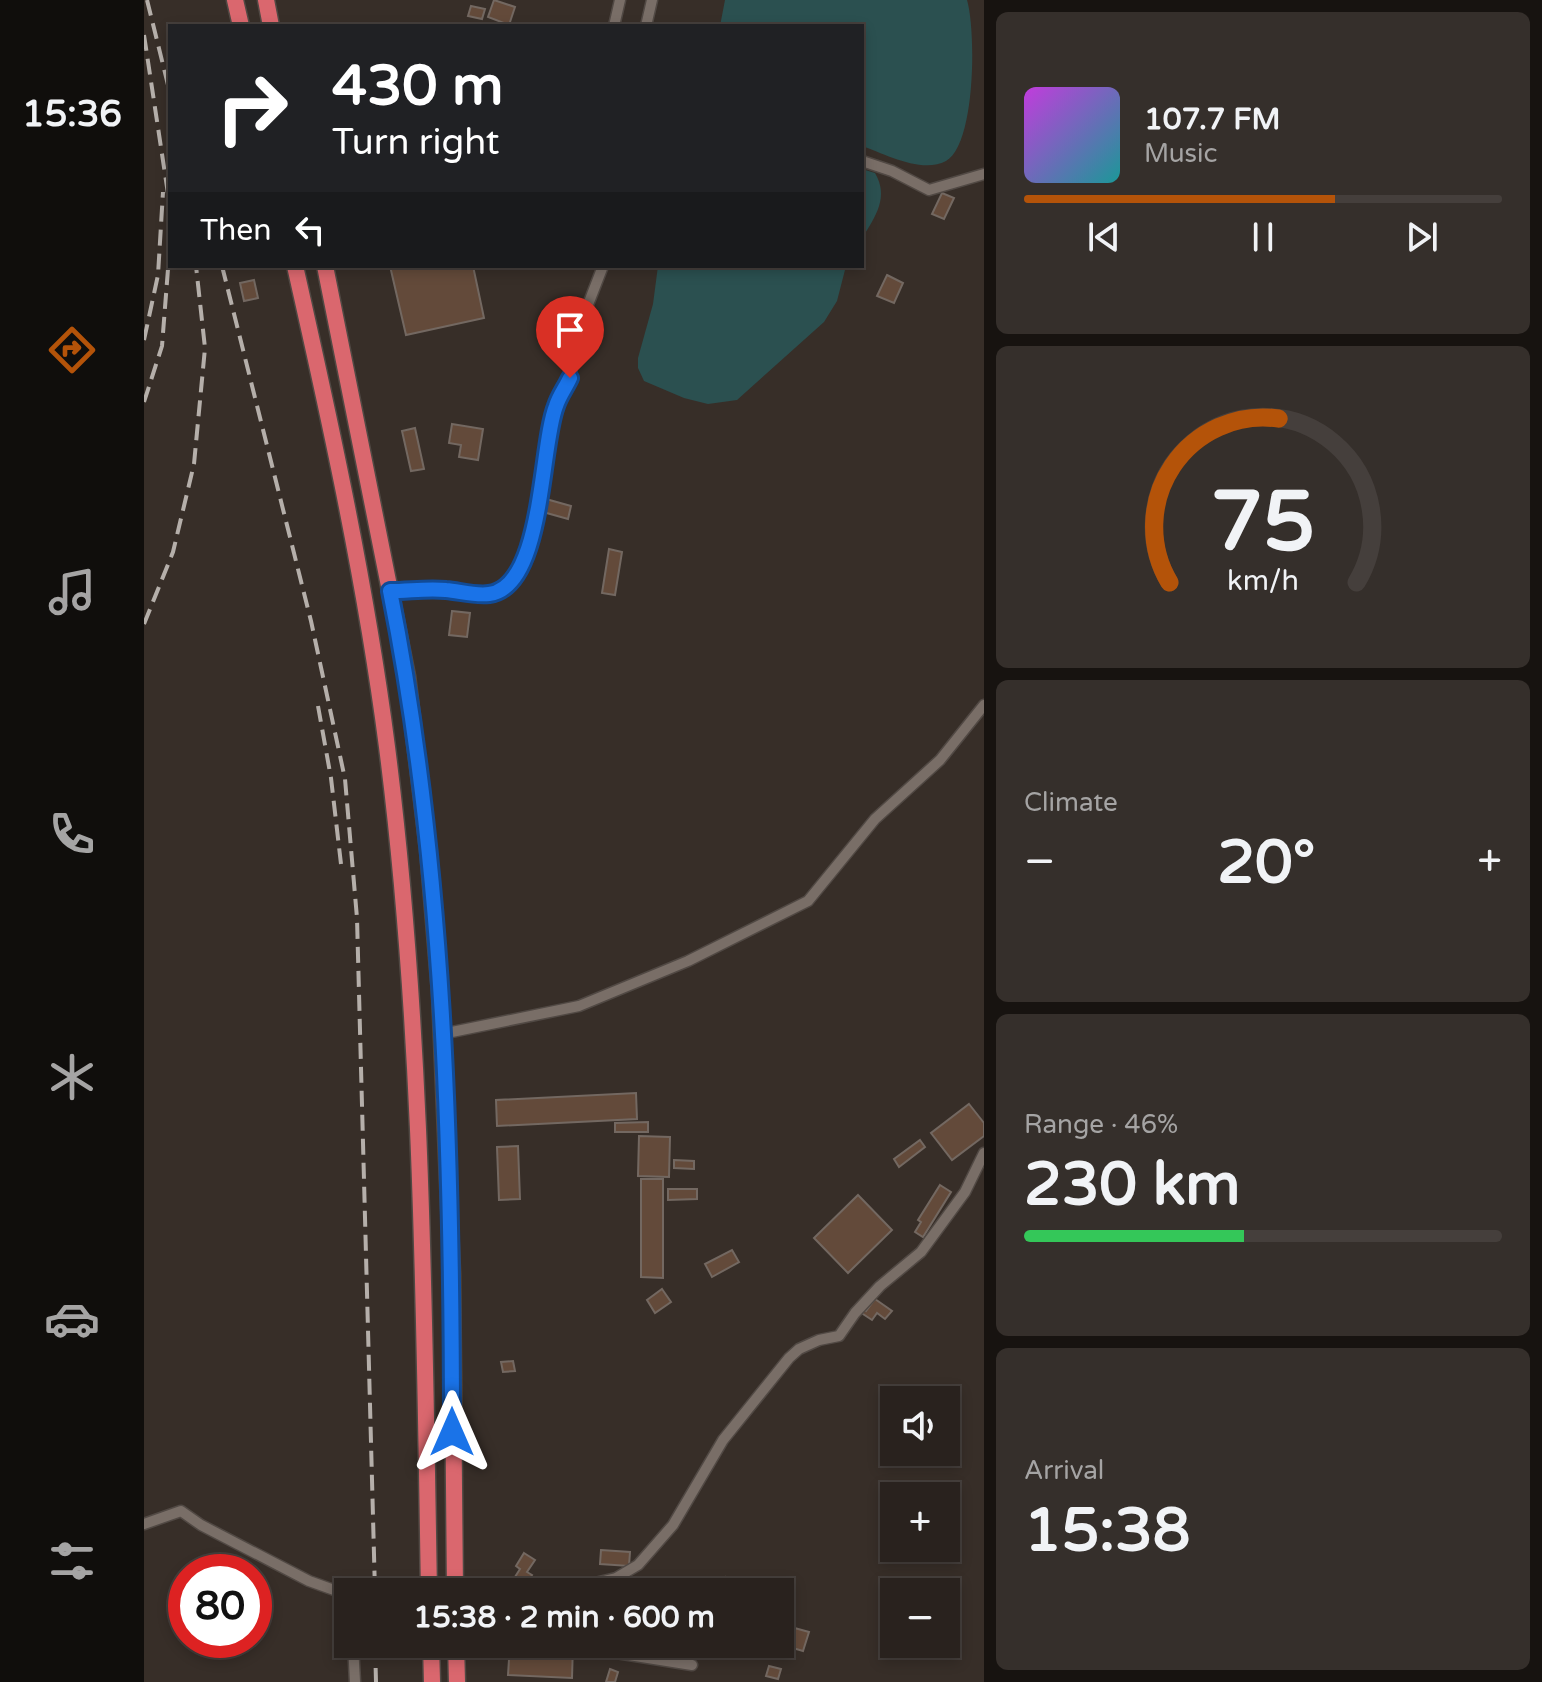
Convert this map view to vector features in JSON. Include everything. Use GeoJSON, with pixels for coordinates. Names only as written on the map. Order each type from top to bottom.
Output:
{"type":"FeatureCollection","features":[{"type":"Feature","properties":{"kind":"highway"},"geometry":{"type":"LineString","coordinates":[[235,0],[241,24]]}},
{"type":"Feature","properties":{"kind":"highway"},"geometry":{"type":"LineString","coordinates":[[266,0],[271,24]]}},
{"type":"Feature","properties":{"kind":"highway"},"geometry":{"type":"LineString","coordinates":[[295,268],[345,496],[381,702],[398,846],[419,1137],[429,1578]]}},
{"type":"Feature","properties":{"kind":"highway"},"geometry":{"type":"LineString","coordinates":[[325,268],[407,676],[432,900],[442,1034],[452,1274],[455,1578]]}},
{"type":"Feature","properties":{"kind":"highway"},"geometry":{"type":"LineString","coordinates":[[431,1658],[432,1682]]}},
{"type":"Feature","properties":{"kind":"highway"},"geometry":{"type":"LineString","coordinates":[[456,1658],[457,1682]]}},
{"type":"Feature","properties":{"kind":"street"},"geometry":{"type":"LineString","coordinates":[[614,24],[620,0]]}},
{"type":"Feature","properties":{"kind":"street"},"geometry":{"type":"LineString","coordinates":[[646,24],[652,0]]}},
{"type":"Feature","properties":{"kind":"street"},"geometry":{"type":"LineString","coordinates":[[864,162],[892,171],[929,190],[984,174]]}},
{"type":"Feature","properties":{"kind":"street"},"geometry":{"type":"LineString","coordinates":[[390,591],[443,589],[489,594],[506,586],[515,575],[524,558],[536,517],[556,406],[570,378],[577,333],[602,268]]}},
{"type":"Feature","properties":{"kind":"street"},"geometry":{"type":"LineString","coordinates":[[442,1034],[579,1006],[688,961],[808,901],[875,819],[940,760],[984,705]]}},
{"type":"Feature","properties":{"kind":"street"},"geometry":{"type":"LineString","coordinates":[[616,1578],[638,1565],[673,1525],[723,1440],[778,1370],[799,1349],[839,1336],[880,1286],[921,1252],[965,1192],[984,1153]]}},
{"type":"Feature","properties":{"kind":"street"},"geometry":{"type":"LineString","coordinates":[[144,1524],[181,1511],[201,1525],[309,1581],[334,1590]]}},
{"type":"Feature","properties":{"kind":"street"},"geometry":{"type":"LineString","coordinates":[[354,1658],[355,1682]]}},
{"type":"Feature","properties":{"kind":"street"},"geometry":{"type":"LineString","coordinates":[[648,1658],[692,1665]]}},
{"type":"Feature","properties":{"kind":"water"},"geometry":{"type":"Polygon","coordinates":[[[725,0],[967,0],[972,35],[971,85],[963,133],[956,150],[946,161],[926,165],[864,147],[864,24],[720,24],[725,0]]]}},
{"type":"Feature","properties":{"kind":"water"},"geometry":{"type":"Polygon","coordinates":[[[864,170],[875,173],[879,182],[881,198],[864,235],[864,170]]]}},
{"type":"Feature","properties":{"kind":"water"},"geometry":{"type":"Polygon","coordinates":[[[658,268],[845,268],[837,301],[824,322],[737,400],[708,404],[684,398],[644,381],[638,368],[638,358],[653,304],[658,268]]]}},
{"type":"Feature","properties":{"kind":"building"},"geometry":{"type":"Polygon","coordinates":[[[494,0],[515,7],[509,24],[488,17],[494,0]]]}},
{"type":"Feature","properties":{"kind":"building"},"geometry":{"type":"Polygon","coordinates":[[[471,6],[485,9],[482,19],[468,16],[471,6]]]}},
{"type":"Feature","properties":{"kind":"building"},"geometry":{"type":"Polygon","coordinates":[[[942,193],[954,198],[944,219],[932,214],[942,193]]]}},
{"type":"Feature","properties":{"kind":"building"},"geometry":{"type":"Polygon","coordinates":[[[390,268],[473,268],[484,318],[406,335],[390,268]]]}},
{"type":"Feature","properties":{"kind":"building"},"geometry":{"type":"Polygon","coordinates":[[[887,275],[903,283],[894,303],[877,296],[887,275]]]}},
{"type":"Feature","properties":{"kind":"building"},"geometry":{"type":"Polygon","coordinates":[[[254,280],[258,298],[244,301],[240,283],[254,280]]]}},
{"type":"Feature","properties":{"kind":"building"},"geometry":{"type":"Polygon","coordinates":[[[452,424],[483,429],[478,460],[459,457],[461,445],[449,443],[452,424]]]}},
{"type":"Feature","properties":{"kind":"building"},"geometry":{"type":"Polygon","coordinates":[[[415,428],[424,469],[411,471],[402,431],[415,428]]]}},
{"type":"Feature","properties":{"kind":"building"},"geometry":{"type":"Polygon","coordinates":[[[546,499],[571,506],[568,519],[543,512],[546,499]]]}},
{"type":"Feature","properties":{"kind":"building"},"geometry":{"type":"Polygon","coordinates":[[[609,549],[622,552],[615,595],[602,593],[609,549]]]}},
{"type":"Feature","properties":{"kind":"building"},"geometry":{"type":"Polygon","coordinates":[[[452,611],[470,613],[467,637],[449,635],[452,611]]]}},
{"type":"Feature","properties":{"kind":"building"},"geometry":{"type":"Polygon","coordinates":[[[636,1093],[637,1119],[497,1126],[496,1100],[636,1093]]]}},
{"type":"Feature","properties":{"kind":"building"},"geometry":{"type":"Polygon","coordinates":[[[969,1104],[984,1123],[984,1136],[952,1160],[931,1133],[969,1104]]]}},
{"type":"Feature","properties":{"kind":"building"},"geometry":{"type":"Polygon","coordinates":[[[648,1122],[648,1132],[615,1132],[615,1123],[648,1122]]]}},
{"type":"Feature","properties":{"kind":"building"},"geometry":{"type":"Polygon","coordinates":[[[639,1136],[670,1137],[669,1177],[638,1176],[639,1136]]]}},
{"type":"Feature","properties":{"kind":"building"},"geometry":{"type":"Polygon","coordinates":[[[920,1140],[925,1147],[899,1167],[894,1159],[920,1140]]]}},
{"type":"Feature","properties":{"kind":"building"},"geometry":{"type":"Polygon","coordinates":[[[518,1146],[520,1199],[499,1200],[497,1147],[518,1146]]]}},
{"type":"Feature","properties":{"kind":"building"},"geometry":{"type":"Polygon","coordinates":[[[674,1160],[694,1161],[694,1169],[674,1168],[674,1160]]]}},
{"type":"Feature","properties":{"kind":"building"},"geometry":{"type":"Polygon","coordinates":[[[641,1179],[663,1179],[663,1278],[641,1277],[641,1179]]]}},
{"type":"Feature","properties":{"kind":"building"},"geometry":{"type":"Polygon","coordinates":[[[940,1185],[951,1192],[923,1237],[915,1232],[921,1222],[918,1220],[940,1185]]]}},
{"type":"Feature","properties":{"kind":"building"},"geometry":{"type":"Polygon","coordinates":[[[668,1189],[697,1189],[697,1199],[668,1200],[668,1189]]]}},
{"type":"Feature","properties":{"kind":"building"},"geometry":{"type":"Polygon","coordinates":[[[858,1195],[892,1230],[848,1273],[814,1238],[858,1195]]]}},
{"type":"Feature","properties":{"kind":"building"},"geometry":{"type":"Polygon","coordinates":[[[732,1250],[739,1262],[712,1277],[705,1264],[732,1250]]]}},
{"type":"Feature","properties":{"kind":"building"},"geometry":{"type":"Polygon","coordinates":[[[662,1289],[671,1302],[655,1313],[647,1300],[662,1289]]]}},
{"type":"Feature","properties":{"kind":"building"},"geometry":{"type":"Polygon","coordinates":[[[875,1299],[892,1311],[885,1319],[877,1313],[872,1320],[860,1312],[863,1308],[866,1311],[875,1299]]]}},
{"type":"Feature","properties":{"kind":"building"},"geometry":{"type":"Polygon","coordinates":[[[513,1361],[515,1371],[503,1372],[501,1362],[513,1361]]]}},
{"type":"Feature","properties":{"kind":"building"},"geometry":{"type":"Polygon","coordinates":[[[601,1550],[630,1552],[629,1566],[600,1564],[601,1550]]]}},
{"type":"Feature","properties":{"kind":"building"},"geometry":{"type":"Polygon","coordinates":[[[524,1553],[535,1560],[527,1572],[532,1575],[530,1578],[515,1577],[520,1569],[516,1566],[524,1553]]]}},
{"type":"Feature","properties":{"kind":"building"},"geometry":{"type":"Polygon","coordinates":[[[794,1628],[809,1632],[803,1651],[794,1648],[794,1628]]]}},
{"type":"Feature","properties":{"kind":"building"},"geometry":{"type":"Polygon","coordinates":[[[509,1658],[573,1658],[572,1678],[508,1675],[509,1658]]]}},
{"type":"Feature","properties":{"kind":"building"},"geometry":{"type":"Polygon","coordinates":[[[769,1666],[781,1669],[778,1679],[766,1676],[769,1666]]]}},
{"type":"Feature","properties":{"kind":"building"},"geometry":{"type":"Polygon","coordinates":[[[610,1669],[618,1672],[615,1682],[606,1682],[610,1669]]]}},
{"type":"Feature","properties":{"kind":"railway"},"geometry":{"type":"LineString","coordinates":[[147,0],[168,85]]}},
{"type":"Feature","properties":{"kind":"railway"},"geometry":{"type":"LineString","coordinates":[[144,35],[168,194]]}},
{"type":"Feature","properties":{"kind":"railway"},"geometry":{"type":"LineString","coordinates":[[144,340],[158,275],[163,192]]}},
{"type":"Feature","properties":{"kind":"railway"},"geometry":{"type":"LineString","coordinates":[[144,624],[173,552],[194,464],[205,348],[196,268]]}},
{"type":"Feature","properties":{"kind":"railway"},"geometry":{"type":"LineString","coordinates":[[223,268],[311,621],[345,779],[357,918],[375,1578]]}},
{"type":"Feature","properties":{"kind":"railway"},"geometry":{"type":"LineString","coordinates":[[144,402],[162,346],[168,269]]}},
{"type":"Feature","properties":{"kind":"railway"},"geometry":{"type":"LineString","coordinates":[[318,706],[331,778],[341,864]]}},
{"type":"Feature","properties":{"kind":"railway"},"geometry":{"type":"LineString","coordinates":[[375,1658],[376,1682]]}},
{"type":"Feature","properties":{"kind":"route"},"geometry":{"type":"LineString","coordinates":[[452,1432],[452,1274],[440,992],[416,743],[407,676],[390,591],[443,589],[489,594],[510,583],[527,549],[536,517],[556,406],[570,378]]}}]}
